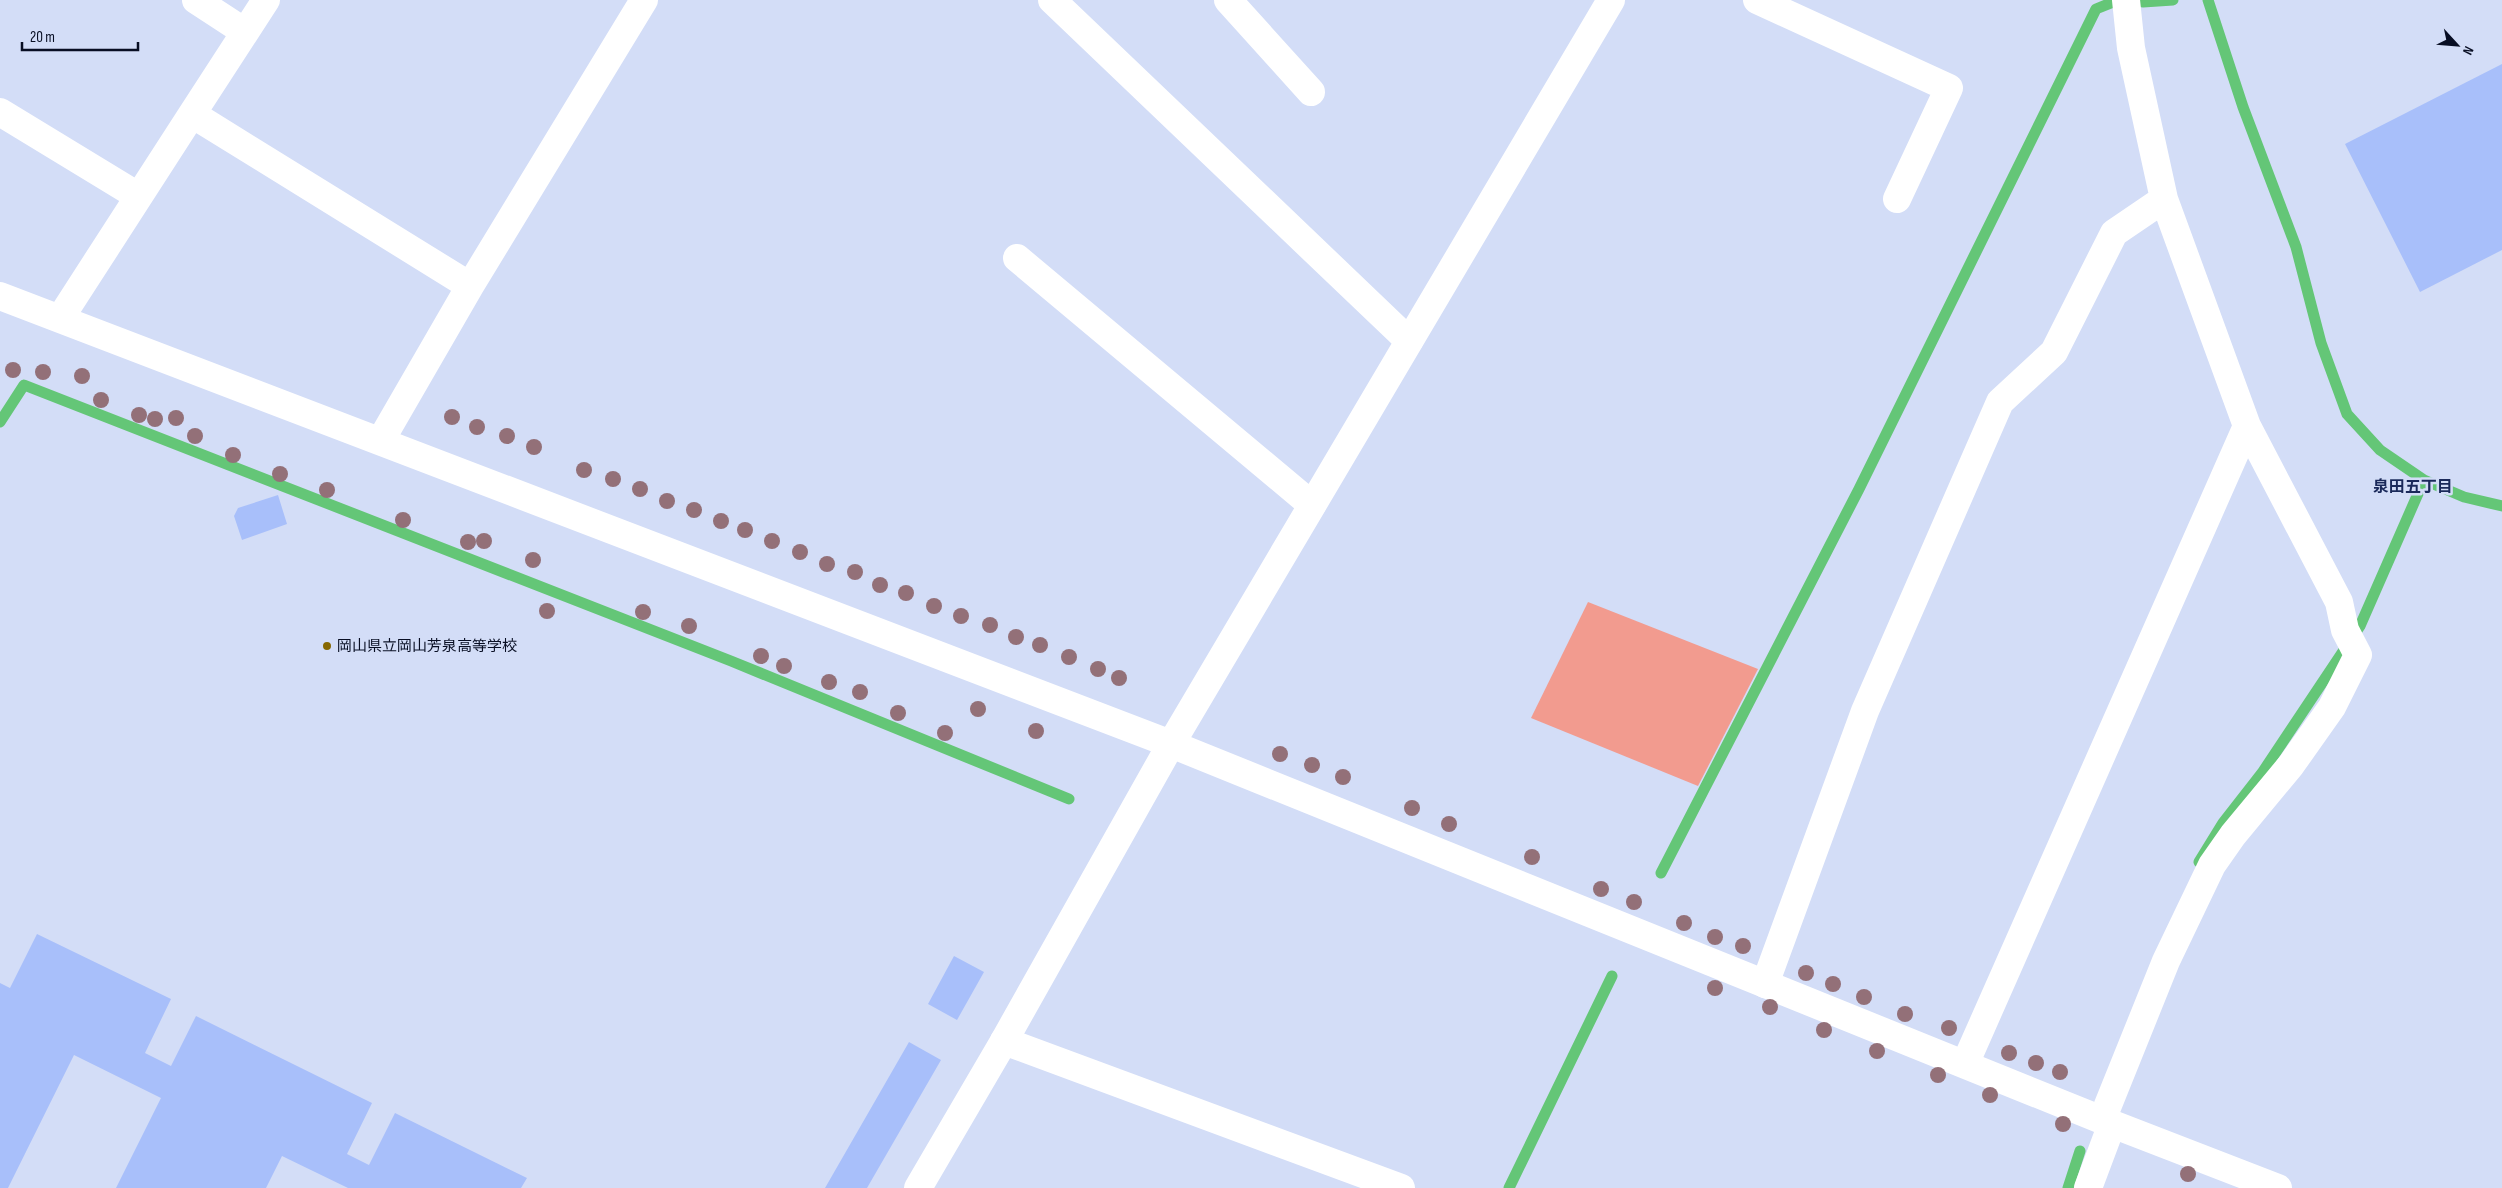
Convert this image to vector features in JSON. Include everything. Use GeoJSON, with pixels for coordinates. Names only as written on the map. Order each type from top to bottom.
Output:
{"type":"FeatureCollection","features":[{"type":"Feature","properties":{"kind":"street"},"geometry":{"type":"LineString","coordinates":[[196,0],[246,32]]}},
{"type":"Feature","properties":{"kind":"street"},"geometry":{"type":"LineString","coordinates":[[60,317],[266,0]]}},
{"type":"Feature","properties":{"kind":"street"},"geometry":{"type":"LineString","coordinates":[[381,440],[470,286],[644,0]]}},
{"type":"Feature","properties":{"kind":"street"},"geometry":{"type":"LineString","coordinates":[[1052,0],[1409,341]]}},
{"type":"Feature","properties":{"kind":"street"},"geometry":{"type":"LineString","coordinates":[[1228,0],[1312,92]]}},
{"type":"Feature","properties":{"kind":"street"},"geometry":{"type":"LineString","coordinates":[[918,1188],[1004,1041],[1171,744],[1611,0]]}},
{"type":"Feature","properties":{"kind":"street"},"geometry":{"type":"LineString","coordinates":[[1757,0],[1949,88],[1897,199]]}},
{"type":"Feature","properties":{"kind":"street"},"geometry":{"type":"LineString","coordinates":[[2088,1188],[2107,1122],[2166,961],[2212,865],[2233,835],[2291,765],[2332,707],[2358,655],[2349,637],[2339,602],[2247,426],[2164,199],[2131,48],[2126,0]]}},
{"type":"Feature","properties":{"kind":"street"},"geometry":{"type":"LineString","coordinates":[[0,112],[138,196]]}},
{"type":"Feature","properties":{"kind":"street"},"geometry":{"type":"LineString","coordinates":[[192,114],[470,286]]}},
{"type":"Feature","properties":{"kind":"street"},"geometry":{"type":"LineString","coordinates":[[1765,984],[1865,711],[2000,402],[2054,352],[2114,233],[2164,199]]}},
{"type":"Feature","properties":{"kind":"street"},"geometry":{"type":"LineString","coordinates":[[1017,258],[1312,505]]}},
{"type":"Feature","properties":{"kind":"street"},"geometry":{"type":"LineString","coordinates":[[0,296],[60,317],[1171,744],[2107,1122],[2278,1188]]}},
{"type":"Feature","properties":{"kind":"street"},"geometry":{"type":"LineString","coordinates":[[1965,1064],[2247,426]]}},
{"type":"Feature","properties":{"kind":"street"},"geometry":{"type":"LineString","coordinates":[[1004,1041],[1402,1188]]}},
{"type":"Feature","properties":{"kind":"shaded area"},"geometry":{"type":"Polygon","coordinates":[[[1588,602],[1758,669],[1698,786],[1531,718],[1588,602]]]}},
{"type":"Feature","properties":{"kind":"building"},"geometry":{"type":"Polygon","coordinates":[[[2502,64],[2502,250],[2420,292],[2345,144],[2502,64]]]}},
{"type":"Feature","properties":{"kind":"building"},"geometry":{"type":"Polygon","coordinates":[[[278,495],[287,524],[242,540],[234,516],[238,508],[278,495]]]}},
{"type":"Feature","properties":{"kind":"building"},"geometry":{"type":"Polygon","coordinates":[[[37,934],[171,999],[145,1053],[171,1066],[196,1016],[372,1103],[347,1154],[369,1165],[395,1113],[527,1178],[521,1188],[348,1188],[282,1156],[266,1188],[116,1188],[161,1098],[74,1055],[8,1188],[0,1188],[0,983],[10,988],[37,934]]]}},
{"type":"Feature","properties":{"kind":"building"},"geometry":{"type":"Polygon","coordinates":[[[954,956],[984,972],[957,1020],[928,1004],[954,956]]]}},
{"type":"Feature","properties":{"kind":"building"},"geometry":{"type":"Polygon","coordinates":[[[909,1042],[941,1060],[867,1188],[825,1188],[909,1042]]]}},
{"type":"Feature","properties":{"kind":"waterway"},"geometry":{"type":"LineString","coordinates":[[2143,2],[2173,0]]}},
{"type":"Feature","properties":{"kind":"waterway"},"geometry":{"type":"LineString","coordinates":[[2208,0],[2243,107],[2296,247],[2321,343],[2347,414],[2380,450],[2424,480],[2464,497],[2502,506]]}},
{"type":"Feature","properties":{"kind":"waterway"},"geometry":{"type":"LineString","coordinates":[[1661,873],[1859,489],[2096,9],[2111,3]]}},
{"type":"Feature","properties":{"kind":"waterway"},"geometry":{"type":"LineString","coordinates":[[0,422],[24,385],[731,661],[1069,799]]}},
{"type":"Feature","properties":{"kind":"waterway"},"geometry":{"type":"LineString","coordinates":[[2199,862],[2223,823],[2262,773],[2360,626],[2424,480]]}},
{"type":"Feature","properties":{"kind":"waterway"},"geometry":{"type":"LineString","coordinates":[[1509,1188],[1612,976]]}},
{"type":"Feature","properties":{"kind":"waterway"},"geometry":{"type":"LineString","coordinates":[[2068,1188],[2080,1151]]}},
{"type":"Feature","properties":{"kind":"place","name":"岡山県立岡山芳泉高等学校"},"geometry":{"type":"Point","coordinates":[327,646]}},
{"type":"Feature","properties":{"kind":"district","name":"泉田五丁目"},"geometry":{"type":"Point","coordinates":[2413,486]}}]}
